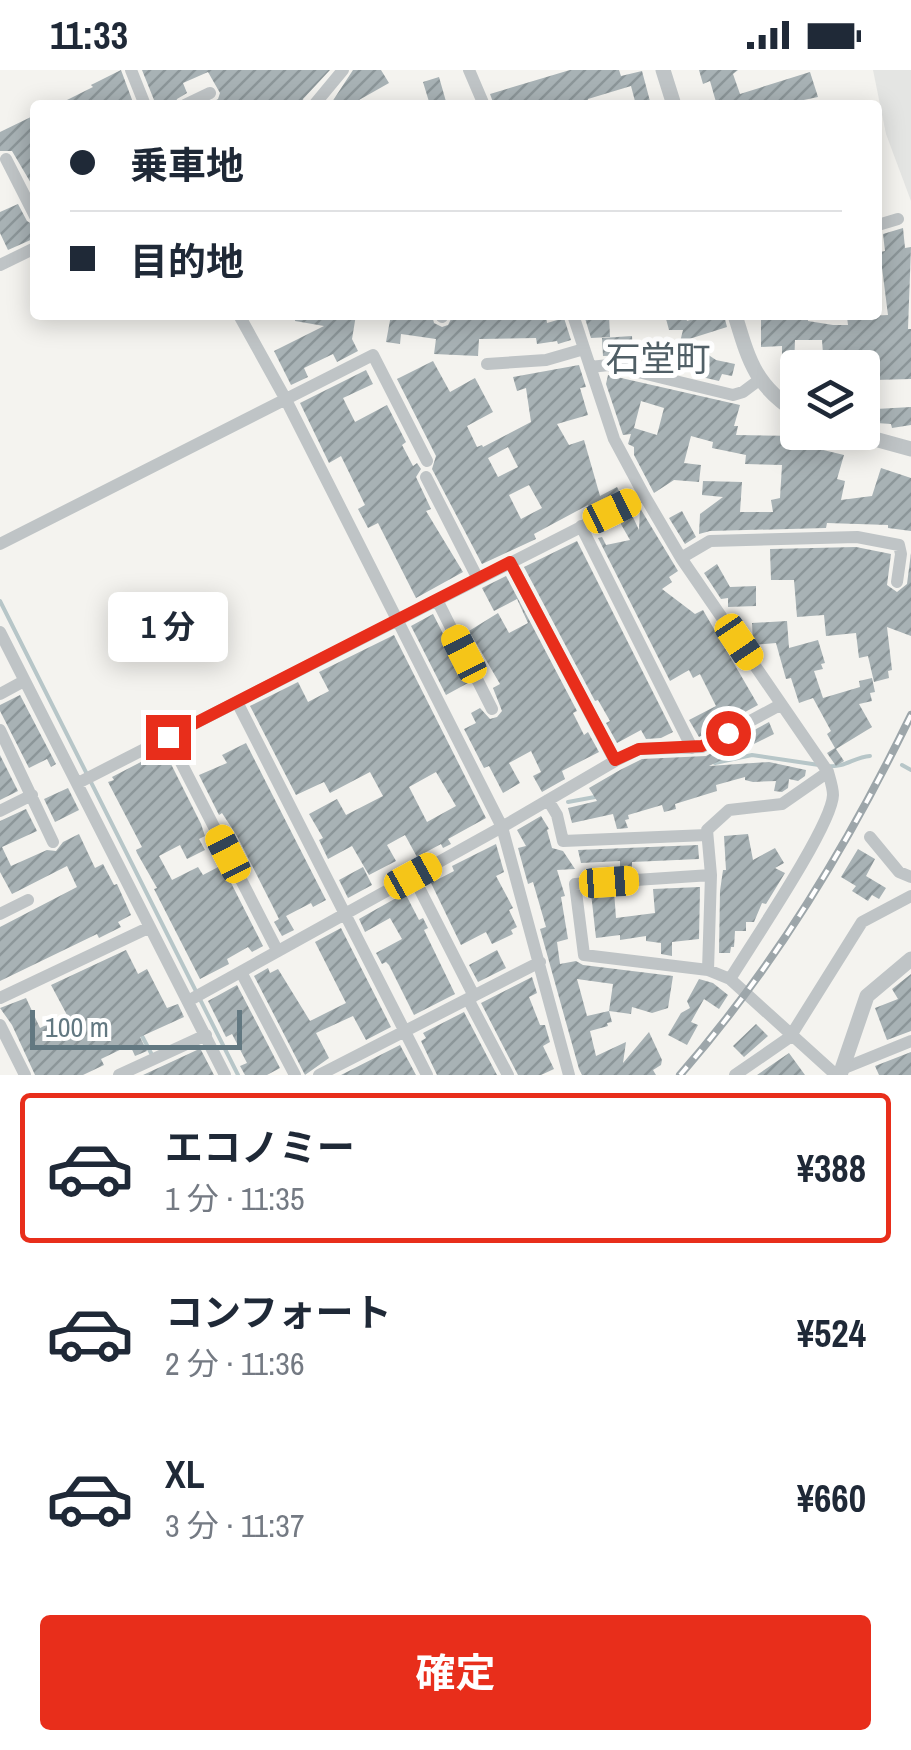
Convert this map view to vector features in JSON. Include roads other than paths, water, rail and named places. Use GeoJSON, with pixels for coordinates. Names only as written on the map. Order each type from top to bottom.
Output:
{"type":"FeatureCollection","features":[{"type":"Feature","properties":{"kind":"street"},"geometry":{"type":"LineString","coordinates":[[131,70],[143,100]]}},
{"type":"Feature","properties":{"kind":"street"},"geometry":{"type":"LineString","coordinates":[[318,100],[343,70]]}},
{"type":"Feature","properties":{"kind":"street"},"geometry":{"type":"LineString","coordinates":[[468,70],[482,100]]}},
{"type":"Feature","properties":{"kind":"street"},"geometry":{"type":"LineString","coordinates":[[663,70],[672,100]]}},
{"type":"Feature","properties":{"kind":"street"},"geometry":{"type":"LineString","coordinates":[[195,100],[210,93]]}},
{"type":"Feature","properties":{"kind":"street"},"geometry":{"type":"LineString","coordinates":[[6,159],[30,206]]}},
{"type":"Feature","properties":{"kind":"street"},"geometry":{"type":"LineString","coordinates":[[882,224],[898,219]]}},
{"type":"Feature","properties":{"kind":"street"},"geometry":{"type":"LineString","coordinates":[[0,265],[30,250]]}},
{"type":"Feature","properties":{"kind":"street"},"geometry":{"type":"LineString","coordinates":[[242,320],[502,827],[570,1075]]}},
{"type":"Feature","properties":{"kind":"street"},"geometry":{"type":"LineString","coordinates":[[248,332],[254,320]]}},
{"type":"Feature","properties":{"kind":"street"},"geometry":{"type":"LineString","coordinates":[[575,320],[614,439],[644,495],[681,558],[828,772],[833,795],[828,811],[730,979]]}},
{"type":"Feature","properties":{"kind":"street"},"geometry":{"type":"LineString","coordinates":[[737,320],[759,380],[780,398]]}},
{"type":"Feature","properties":{"kind":"street"},"geometry":{"type":"LineString","coordinates":[[487,364],[546,360],[584,349]]}},
{"type":"Feature","properties":{"kind":"street"},"geometry":{"type":"LineString","coordinates":[[0,544],[372,355],[428,461]]}},
{"type":"Feature","properties":{"kind":"street"},"geometry":{"type":"LineString","coordinates":[[590,366],[608,365],[733,394],[744,392],[759,380]]}},
{"type":"Feature","properties":{"kind":"street"},"geometry":{"type":"LineString","coordinates":[[880,440],[911,449]]}},
{"type":"Feature","properties":{"kind":"street"},"geometry":{"type":"LineString","coordinates":[[426,477],[478,578]]}},
{"type":"Feature","properties":{"kind":"street"},"geometry":{"type":"LineString","coordinates":[[85,779],[644,495]]}},
{"type":"Feature","properties":{"kind":"street"},"geometry":{"type":"LineString","coordinates":[[581,526],[692,748]]}},
{"type":"Feature","properties":{"kind":"street"},"geometry":{"type":"LineString","coordinates":[[681,558],[710,541],[857,537],[900,545],[897,582]]}},
{"type":"Feature","properties":{"kind":"street"},"geometry":{"type":"LineString","coordinates":[[510,562],[615,760]]}},
{"type":"Feature","properties":{"kind":"street"},"geometry":{"type":"LineString","coordinates":[[436,600],[492,709]]}},
{"type":"Feature","properties":{"kind":"street"},"geometry":{"type":"LineString","coordinates":[[0,632],[24,681],[85,779],[148,928],[191,999],[225,1075]]}},
{"type":"Feature","properties":{"kind":"street"},"geometry":{"type":"LineString","coordinates":[[0,694],[24,681]]}},
{"type":"Feature","properties":{"kind":"street"},"geometry":{"type":"LineString","coordinates":[[236,702],[427,1075]]}},
{"type":"Feature","properties":{"kind":"street"},"geometry":{"type":"LineString","coordinates":[[191,999],[615,760],[639,749],[702,746],[780,705]]}},
{"type":"Feature","properties":{"kind":"street"},"geometry":{"type":"LineString","coordinates":[[0,730],[53,842]]}},
{"type":"Feature","properties":{"kind":"street"},"geometry":{"type":"LineString","coordinates":[[168,737],[277,950]]}},
{"type":"Feature","properties":{"kind":"street"},"geometry":{"type":"LineString","coordinates":[[708,970],[711,875],[706,830],[728,810],[782,804],[828,772]]}},
{"type":"Feature","properties":{"kind":"street"},"geometry":{"type":"LineString","coordinates":[[0,811],[32,796]]}},
{"type":"Feature","properties":{"kind":"street"},"geometry":{"type":"LineString","coordinates":[[548,800],[563,841],[707,835]]}},
{"type":"Feature","properties":{"kind":"street"},"geometry":{"type":"LineString","coordinates":[[870,837],[900,872],[911,877]]}},
{"type":"Feature","properties":{"kind":"street"},"geometry":{"type":"LineString","coordinates":[[711,875],[575,884],[584,955],[708,970],[730,979],[790,1037],[839,1073]]}},
{"type":"Feature","properties":{"kind":"street"},"geometry":{"type":"LineString","coordinates":[[413,876],[508,1075]]}},
{"type":"Feature","properties":{"kind":"street"},"geometry":{"type":"LineString","coordinates":[[735,1075],[790,1037],[862,922],[911,896]]}},
{"type":"Feature","properties":{"kind":"street"},"geometry":{"type":"LineString","coordinates":[[0,914],[28,900]]}},
{"type":"Feature","properties":{"kind":"street"},"geometry":{"type":"LineString","coordinates":[[0,998],[148,928]]}},
{"type":"Feature","properties":{"kind":"street"},"geometry":{"type":"LineString","coordinates":[[839,1073],[867,996],[911,960]]}},
{"type":"Feature","properties":{"kind":"street"},"geometry":{"type":"LineString","coordinates":[[328,1073],[540,962]]}},
{"type":"Feature","properties":{"kind":"street"},"geometry":{"type":"LineString","coordinates":[[240,972],[295,1075]]}},
{"type":"Feature","properties":{"kind":"street"},"geometry":{"type":"LineString","coordinates":[[0,1025],[24,1075]]}},
{"type":"Feature","properties":{"kind":"street"},"geometry":{"type":"LineString","coordinates":[[119,1075],[206,1034]]}},
{"type":"Feature","properties":{"kind":"street"},"geometry":{"type":"LineString","coordinates":[[839,1073],[911,1042]]}},
{"type":"Feature","properties":{"kind":"waterway"},"geometry":{"type":"LineString","coordinates":[[0,601],[238,1075]]}},
{"type":"Feature","properties":{"kind":"waterway"},"geometry":{"type":"LineString","coordinates":[[715,763],[752,755],[819,765]]}},
{"type":"Feature","properties":{"kind":"waterway"},"geometry":{"type":"LineString","coordinates":[[828,766],[870,756]]}},
{"type":"Feature","properties":{"kind":"waterway"},"geometry":{"type":"LineString","coordinates":[[902,765],[911,770]]}},
{"type":"Feature","properties":{"kind":"waterway"},"geometry":{"type":"LineString","coordinates":[[568,802],[595,797]]}},
{"type":"Feature","properties":{"kind":"waterway"},"geometry":{"type":"LineString","coordinates":[[140,1032],[152,1055]]}},
{"type":"Feature","properties":{"kind":"railway"},"geometry":{"type":"LineString","coordinates":[[680,1075],[715,1034],[808,903],[862,811],[911,715]]}},
{"type":"Feature","properties":{"kind":"district","name":"石堂町"},"geometry":{"type":"Point","coordinates":[658,359]}}]}
